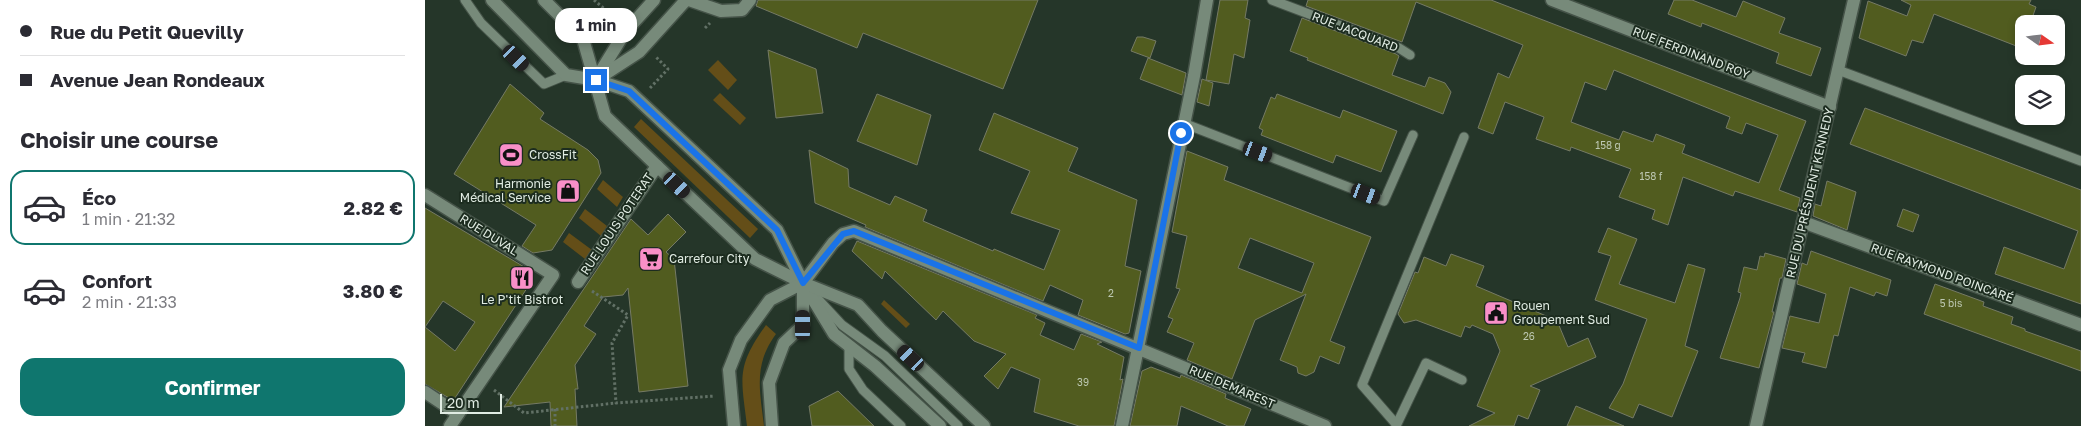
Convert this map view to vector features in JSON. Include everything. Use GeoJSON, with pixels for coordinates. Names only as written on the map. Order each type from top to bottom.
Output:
{"type":"FeatureCollection","features":[{"type":"Feature","properties":{"kind":"street"},"geometry":{"type":"LineString","coordinates":[[492,0],[566,75],[596,80],[629,91],[777,230],[803,283],[834,334],[875,366],[940,426]]}},
{"type":"Feature","properties":{"kind":"street"},"geometry":{"type":"LineString","coordinates":[[544,0],[583,39],[605,116],[755,259],[803,283],[858,305],[882,331],[984,426]]}},
{"type":"Feature","properties":{"kind":"street"},"geometry":{"type":"LineString","coordinates":[[596,80],[625,32],[654,0]]}},
{"type":"Feature","properties":{"kind":"street"},"geometry":{"type":"LineString","coordinates":[[596,80],[639,52],[688,0],[721,10],[742,10],[750,0]]}},
{"type":"Feature","properties":{"kind":"street"},"geometry":{"type":"LineString","coordinates":[[1122,426],[1194,76],[1207,0]]}},
{"type":"Feature","properties":{"kind":"street","name":"RUE FERDINAND ROY"},"geometry":{"type":"LineString","coordinates":[[1552,0],[1830,107]]}},
{"type":"Feature","properties":{"kind":"street","name":"RUE DU PRÉSIDENT KENNEDY"},"geometry":{"type":"LineString","coordinates":[[1755,426],[1854,0]]}},
{"type":"Feature","properties":{"kind":"street","name":"RUE LOUIS POTERAT"},"geometry":{"type":"LineString","coordinates":[[578,282],[657,166]]}},
{"type":"Feature","properties":{"kind":"street","name":"RUE DUVAL"},"geometry":{"type":"LineString","coordinates":[[425,195],[553,275],[481,380]]}},
{"type":"Feature","properties":{"kind":"street","name":"RUE RAYMOND POINCARÉ"},"geometry":{"type":"LineString","coordinates":[[1803,222],[2081,325]]}},
{"type":"Feature","properties":{"kind":"street","name":"RUE DEMAREST"},"geometry":{"type":"LineString","coordinates":[[803,283],[843,234],[854,231],[1325,426]]}},
{"type":"Feature","properties":{"kind":"street"},"geometry":{"type":"LineString","coordinates":[[734,426],[729,370],[741,340],[770,300],[803,283]]}},
{"type":"Feature","properties":{"kind":"street"},"geometry":{"type":"LineString","coordinates":[[772,426],[769,383],[784,343],[803,325],[803,283]]}},
{"type":"Feature","properties":{"kind":"street"},"geometry":{"type":"LineString","coordinates":[[450,426],[481,380]]}},
{"type":"Feature","properties":{"kind":"street"},"geometry":{"type":"LineString","coordinates":[[425,392],[457,414]]}},
{"type":"Feature","properties":{"kind":"lane"},"geometry":{"type":"LineString","coordinates":[[465,0],[481,23],[544,84],[566,75]]}},
{"type":"Feature","properties":{"kind":"lane","name":"RUE JACQUARD"},"geometry":{"type":"LineString","coordinates":[[1271,0],[1399,48],[1410,55]]}},
{"type":"Feature","properties":{"kind":"lane"},"geometry":{"type":"LineString","coordinates":[[1838,70],[2081,161]]}},
{"type":"Feature","properties":{"kind":"lane"},"geometry":{"type":"LineString","coordinates":[[1183,123],[1384,201],[1413,134]]}},
{"type":"Feature","properties":{"kind":"lane"},"geometry":{"type":"LineString","coordinates":[[1463,380],[1426,363],[1396,425],[1362,385],[1464,137]]}},
{"type":"Feature","properties":{"kind":"lane"},"geometry":{"type":"LineString","coordinates":[[803,283],[842,325],[885,356],[958,426]]}},
{"type":"Feature","properties":{"kind":"lane"},"geometry":{"type":"LineString","coordinates":[[849,346],[849,369],[863,390],[901,426]]}},
{"type":"Feature","properties":{"kind":"path"},"geometry":{"type":"LineString","coordinates":[[594,0],[599,4]]}},
{"type":"Feature","properties":{"kind":"path"},"geometry":{"type":"LineString","coordinates":[[578,282],[628,315],[612,343],[617,403]]}},
{"type":"Feature","properties":{"kind":"path"},"geometry":{"type":"LineString","coordinates":[[481,380],[524,413],[731,394]]}},
{"type":"Feature","properties":{"kind":"path"},"geometry":{"type":"LineString","coordinates":[[555,409],[555,426]]}},
{"type":"Feature","properties":{"kind":"shaded area"},"geometry":{"type":"Polygon","coordinates":[[[718,60],[737,80],[728,90],[708,70],[718,60]]]}},
{"type":"Feature","properties":{"kind":"shaded area"},"geometry":{"type":"Polygon","coordinates":[[[720,93],[746,118],[740,125],[713,100],[720,93]]]}},
{"type":"Feature","properties":{"kind":"shaded area"},"geometry":{"type":"Polygon","coordinates":[[[641,119],[758,229],[750,238],[634,127],[641,119]]]}},
{"type":"Feature","properties":{"kind":"shaded area"},"geometry":{"type":"Polygon","coordinates":[[[603,180],[623,197],[617,207],[597,189],[603,180]]]}},
{"type":"Feature","properties":{"kind":"shaded area"},"geometry":{"type":"Polygon","coordinates":[[[585,209],[607,226],[601,236],[579,218],[585,209]]]}},
{"type":"Feature","properties":{"kind":"shaded area"},"geometry":{"type":"Polygon","coordinates":[[[569,233],[592,250],[585,259],[563,242],[569,233]]]}},
{"type":"Feature","properties":{"kind":"shaded area"},"geometry":{"type":"Polygon","coordinates":[[[884,300],[910,324],[906,328],[881,304],[884,300]]]}},
{"type":"Feature","properties":{"kind":"shaded area"},"geometry":{"type":"Polygon","coordinates":[[[766,325],[776,334],[769,345],[761,368],[760,390],[764,426],[747,426],[742,384],[745,362],[756,339],[766,325]]]}},
{"type":"Feature","properties":{"kind":"building"},"geometry":{"type":"Polygon","coordinates":[[[758,0],[1038,0],[1003,89],[863,33],[857,48],[756,6],[758,0]]]}},
{"type":"Feature","properties":{"kind":"building"},"geometry":{"type":"Polygon","coordinates":[[[1220,0],[1248,0],[1245,18],[1250,20],[1244,58],[1234,54],[1229,84],[1206,80],[1220,0]]]}},
{"type":"Feature","properties":{"kind":"building"},"geometry":{"type":"Polygon","coordinates":[[[1308,0],[1491,0],[1806,121],[1779,190],[1800,198],[1797,212],[1735,191],[1733,196],[1683,177],[1668,225],[1652,219],[1655,210],[1619,197],[1631,169],[1571,147],[1570,151],[1536,139],[1544,117],[1505,102],[1493,134],[1478,128],[1498,73],[1509,78],[1523,45],[1416,2],[1402,42],[1306,6],[1308,0]],[[1614,70],[1606,90],[1585,82],[1571,122],[1619,140],[1623,131],[1653,142],[1656,134],[1685,145],[1682,153],[1759,183],[1778,135],[1746,123],[1742,134],[1726,128],[1730,117],[1614,70]]]}},
{"type":"Feature","properties":{"kind":"building"},"geometry":{"type":"Polygon","coordinates":[[[1674,0],[1692,0],[1736,17],[1743,1],[1785,18],[1779,33],[1821,48],[1811,76],[1776,63],[1779,53],[1702,23],[1701,27],[1668,14],[1674,0]]]}},
{"type":"Feature","properties":{"kind":"building"},"geometry":{"type":"Polygon","coordinates":[[[1901,0],[2031,0],[2029,4],[2036,7],[2033,15],[2015,15],[2015,46],[1934,14],[1923,43],[1912,40],[1906,56],[1859,38],[1868,1],[1907,16],[1911,5],[1901,0]]]}},
{"type":"Feature","properties":{"kind":"building"},"geometry":{"type":"Polygon","coordinates":[[[1302,18],[1396,54],[1399,56],[1392,75],[1425,87],[1429,77],[1445,83],[1451,92],[1443,114],[1307,60],[1308,58],[1290,51],[1302,18]]]}},
{"type":"Feature","properties":{"kind":"building"},"geometry":{"type":"Polygon","coordinates":[[[1137,37],[1156,41],[1150,58],[1131,51],[1137,37]]]}},
{"type":"Feature","properties":{"kind":"building"},"geometry":{"type":"Polygon","coordinates":[[[768,50],[816,69],[823,113],[776,118],[768,50]]]}},
{"type":"Feature","properties":{"kind":"building"},"geometry":{"type":"Polygon","coordinates":[[[1148,58],[1186,73],[1182,95],[1140,79],[1148,58]]]}},
{"type":"Feature","properties":{"kind":"building"},"geometry":{"type":"Polygon","coordinates":[[[1202,79],[1213,83],[1209,106],[1197,102],[1202,79]]]}},
{"type":"Feature","properties":{"kind":"building"},"geometry":{"type":"Polygon","coordinates":[[[510,84],[544,113],[540,119],[588,150],[598,160],[601,173],[552,250],[533,253],[522,246],[536,225],[454,174],[510,84]]]}},
{"type":"Feature","properties":{"kind":"building"},"geometry":{"type":"Polygon","coordinates":[[[877,94],[931,115],[917,165],[857,141],[877,94]]]}},
{"type":"Feature","properties":{"kind":"building"},"geometry":{"type":"Polygon","coordinates":[[[1277,94],[1340,118],[1343,110],[1397,131],[1381,172],[1336,155],[1333,163],[1261,135],[1263,130],[1259,128],[1271,97],[1275,99],[1277,94]]]}},
{"type":"Feature","properties":{"kind":"building"},"geometry":{"type":"Polygon","coordinates":[[[1865,108],[2081,190],[2081,304],[1995,274],[2004,247],[2064,269],[2078,231],[1850,144],[1865,108]]]}},
{"type":"Feature","properties":{"kind":"building"},"geometry":{"type":"Polygon","coordinates":[[[994,113],[1078,148],[1068,171],[1137,200],[1125,266],[1141,271],[1129,333],[1125,334],[1078,315],[1083,300],[1050,285],[1043,301],[865,227],[866,225],[815,203],[809,150],[848,169],[849,187],[890,205],[895,196],[927,210],[923,221],[993,251],[994,249],[1044,270],[1060,230],[1011,213],[1030,171],[979,150],[994,113]]]}},
{"type":"Feature","properties":{"kind":"building"},"geometry":{"type":"Polygon","coordinates":[[[1187,151],[1228,167],[1224,180],[1371,237],[1330,341],[1345,347],[1339,364],[1320,356],[1314,372],[1306,376],[1298,373],[1297,367],[1280,360],[1306,294],[1255,320],[1232,379],[1187,360],[1194,343],[1167,332],[1173,319],[1168,317],[1180,289],[1176,288],[1187,236],[1172,232],[1187,151]],[[1250,238],[1238,268],[1302,293],[1314,263],[1250,238]]]}},
{"type":"Feature","properties":{"kind":"building"},"geometry":{"type":"Polygon","coordinates":[[[1827,181],[1856,192],[1847,230],[1813,216],[1815,204],[1821,206],[1827,181]]]}},
{"type":"Feature","properties":{"kind":"building"},"geometry":{"type":"Polygon","coordinates":[[[425,208],[531,271],[533,279],[455,398],[449,398],[425,384],[425,327],[425,208]],[[443,301],[425,327],[455,351],[475,322],[443,301]]]}},
{"type":"Feature","properties":{"kind":"building"},"geometry":{"type":"Polygon","coordinates":[[[1903,209],[1919,215],[1913,232],[1897,226],[1903,209]]]}},
{"type":"Feature","properties":{"kind":"building"},"geometry":{"type":"Polygon","coordinates":[[[668,214],[686,232],[666,252],[674,259],[688,386],[639,392],[628,288],[623,295],[603,297],[584,326],[596,334],[575,365],[578,389],[575,389],[577,426],[551,426],[550,402],[504,407],[631,219],[648,235],[668,214]]]}},
{"type":"Feature","properties":{"kind":"building"},"geometry":{"type":"Polygon","coordinates":[[[1608,228],[1637,239],[1619,284],[1675,303],[1688,264],[1705,269],[1685,346],[1698,351],[1672,417],[1639,404],[1633,418],[1609,408],[1623,384],[1647,319],[1595,300],[1611,256],[1598,252],[1608,228]]]}},
{"type":"Feature","properties":{"kind":"building"},"geometry":{"type":"Polygon","coordinates":[[[857,241],[1037,315],[1035,318],[1045,323],[1040,335],[1074,350],[1081,334],[1102,342],[1097,344],[1124,357],[1120,380],[1123,379],[1114,426],[1079,426],[1034,412],[1040,379],[1011,367],[998,389],[984,376],[1006,354],[974,341],[943,311],[936,320],[885,271],[882,279],[852,251],[857,241]]]}},
{"type":"Feature","properties":{"kind":"building"},"geometry":{"type":"Polygon","coordinates":[[[1811,251],[1891,280],[1887,296],[1876,292],[1874,296],[1850,287],[1838,336],[1834,335],[1826,368],[1802,362],[1805,353],[1782,348],[1790,316],[1819,323],[1826,294],[1797,284],[1802,263],[1807,265],[1811,251]]]}},
{"type":"Feature","properties":{"kind":"building"},"geometry":{"type":"Polygon","coordinates":[[[1765,253],[1786,259],[1759,368],[1720,358],[1740,298],[1741,293],[1738,292],[1744,267],[1757,270],[1760,256],[1764,257],[1765,253]]]}},
{"type":"Feature","properties":{"kind":"building"},"geometry":{"type":"Polygon","coordinates":[[[1451,254],[1484,266],[1476,286],[1551,318],[1555,316],[1568,347],[1588,338],[1596,357],[1530,386],[1540,390],[1528,419],[1518,415],[1514,426],[1469,426],[1495,413],[1477,406],[1500,351],[1493,334],[1472,325],[1470,328],[1465,326],[1461,337],[1416,320],[1404,323],[1398,314],[1415,272],[1418,273],[1424,257],[1446,266],[1451,254]]]}},
{"type":"Feature","properties":{"kind":"building"},"geometry":{"type":"Polygon","coordinates":[[[1935,284],[1984,302],[1983,306],[2013,317],[2011,324],[2025,329],[2025,331],[2081,351],[2081,371],[1924,314],[1935,284]]]}},
{"type":"Feature","properties":{"kind":"building"},"geometry":{"type":"Polygon","coordinates":[[[1151,367],[1180,378],[1181,375],[1226,394],[1225,398],[1251,409],[1244,426],[1228,426],[1181,406],[1177,426],[1130,426],[1142,371],[1151,367]]]}},
{"type":"Feature","properties":{"kind":"building"},"geometry":{"type":"Polygon","coordinates":[[[838,391],[874,426],[812,426],[809,406],[838,391]]]}},
{"type":"Feature","properties":{"kind":"building"},"geometry":{"type":"Polygon","coordinates":[[[1576,406],[1624,426],[1567,426],[1576,406]]]}},
{"type":"Feature","properties":{"kind":"place","name":"CrossFit"},"geometry":{"type":"Point","coordinates":[511,155]}},
{"type":"Feature","properties":{"kind":"place","name":"Harmonie Médical Service"},"geometry":{"type":"Point","coordinates":[568,191]}},
{"type":"Feature","properties":{"kind":"place","name":"Carrefour City"},"geometry":{"type":"Point","coordinates":[651,259]}},
{"type":"Feature","properties":{"kind":"place","name":"Le P'tit Bistrot"},"geometry":{"type":"Point","coordinates":[522,278]}},
{"type":"Feature","properties":{"kind":"place","name":"Rouen Groupement Sud"},"geometry":{"type":"Point","coordinates":[1496,313]}},
{"type":"Feature","properties":{"kind":"route"},"geometry":{"type":"LineString","coordinates":[[596,80],[629,91],[650,113],[777,230],[803,283],[833,243],[843,234],[854,231],[1139,348],[1181,133]]}}]}
